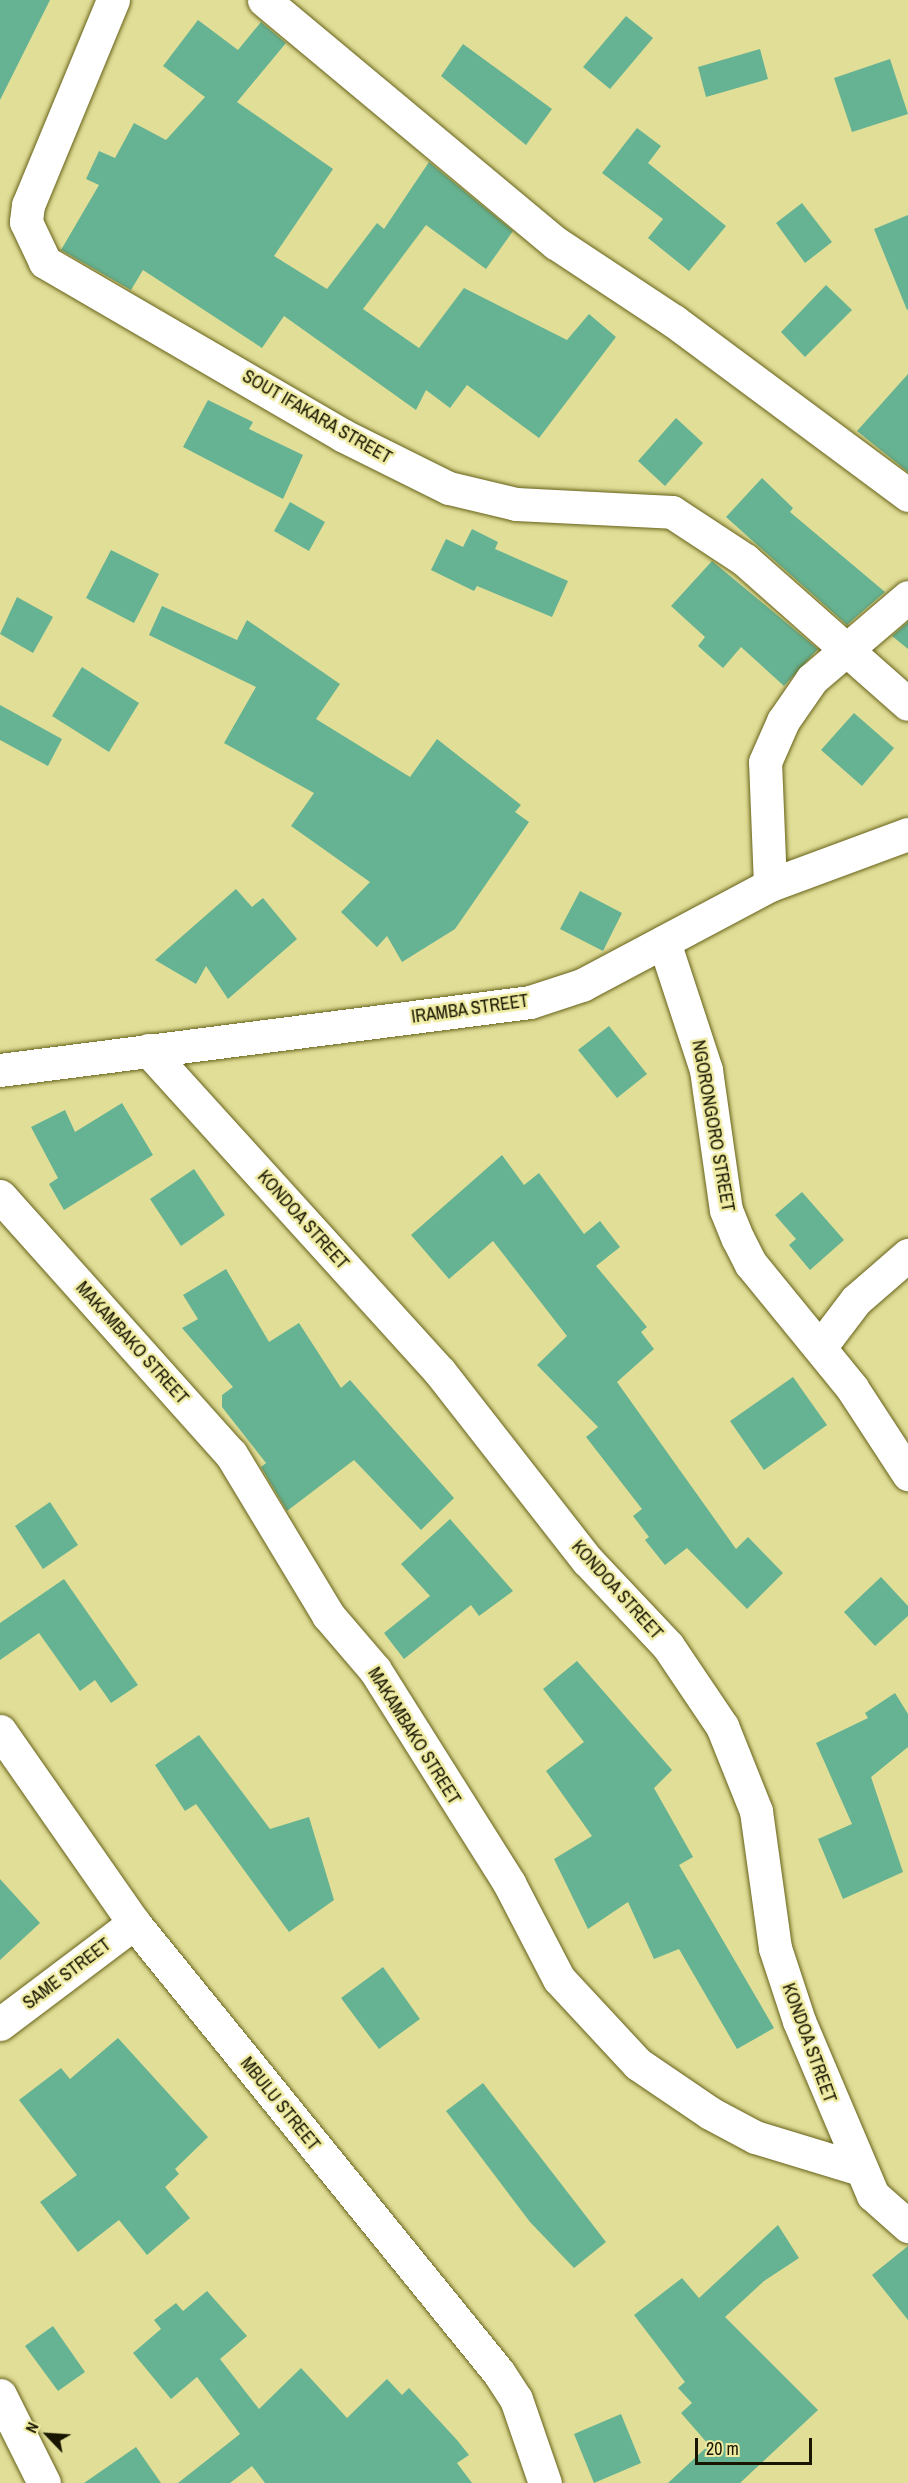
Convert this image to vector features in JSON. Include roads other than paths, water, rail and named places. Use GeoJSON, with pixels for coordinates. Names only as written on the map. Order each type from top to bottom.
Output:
{"type":"FeatureCollection","features":[{"type":"Feature","properties":{"kind":"street","name":"SOUT IFAKARA STREET"},"geometry":{"type":"LineString","coordinates":[[113,0],[28,206],[26,222],[45,262],[342,435],[449,488],[516,504],[672,512],[746,560],[908,704]]}},
{"type":"Feature","properties":{"kind":"street"},"geometry":{"type":"LineString","coordinates":[[264,0],[556,243],[674,321],[908,495]]}},
{"type":"Feature","properties":{"kind":"street"},"geometry":{"type":"LineString","coordinates":[[770,885],[765,762],[792,703],[844,648],[908,597]]}},
{"type":"Feature","properties":{"kind":"street","name":"IRAMBA STREET"},"geometry":{"type":"LineString","coordinates":[[0,1070],[530,1002],[582,985],[770,885],[908,834]]}},
{"type":"Feature","properties":{"kind":"street","name":"NGORONGORO STREET"},"geometry":{"type":"LineString","coordinates":[[664,942],[706,1071],[726,1210],[752,1264],[821,1346],[908,1473]]}},
{"type":"Feature","properties":{"kind":"street","name":"KONDOA STREET"},"geometry":{"type":"LineString","coordinates":[[148,1050],[440,1372],[587,1560],[668,1646],[722,1726],[756,1811],[776,1948],[816,2066],[860,2169],[878,2203],[908,2226]]}},
{"type":"Feature","properties":{"kind":"street","name":"MAKAMBAKO STREET"},"geometry":{"type":"LineString","coordinates":[[0,1196],[231,1454],[328,1615],[375,1670],[509,1883],[559,1979],[639,2064],[710,2113],[755,2137],[860,2169]]}},
{"type":"Feature","properties":{"kind":"street"},"geometry":{"type":"LineString","coordinates":[[821,1346],[856,1300],[908,1255]]}},
{"type":"Feature","properties":{"kind":"street","name":"MBULU STREET"},"geometry":{"type":"LineString","coordinates":[[0,1731],[134,1923],[499,2373],[516,2399],[545,2483]]}},
{"type":"Feature","properties":{"kind":"street","name":"SAME STREET"},"geometry":{"type":"LineString","coordinates":[[0,2024],[134,1923]]}},
{"type":"Feature","properties":{"kind":"street"},"geometry":{"type":"LineString","coordinates":[[0,2394],[44,2483]]}}]}
